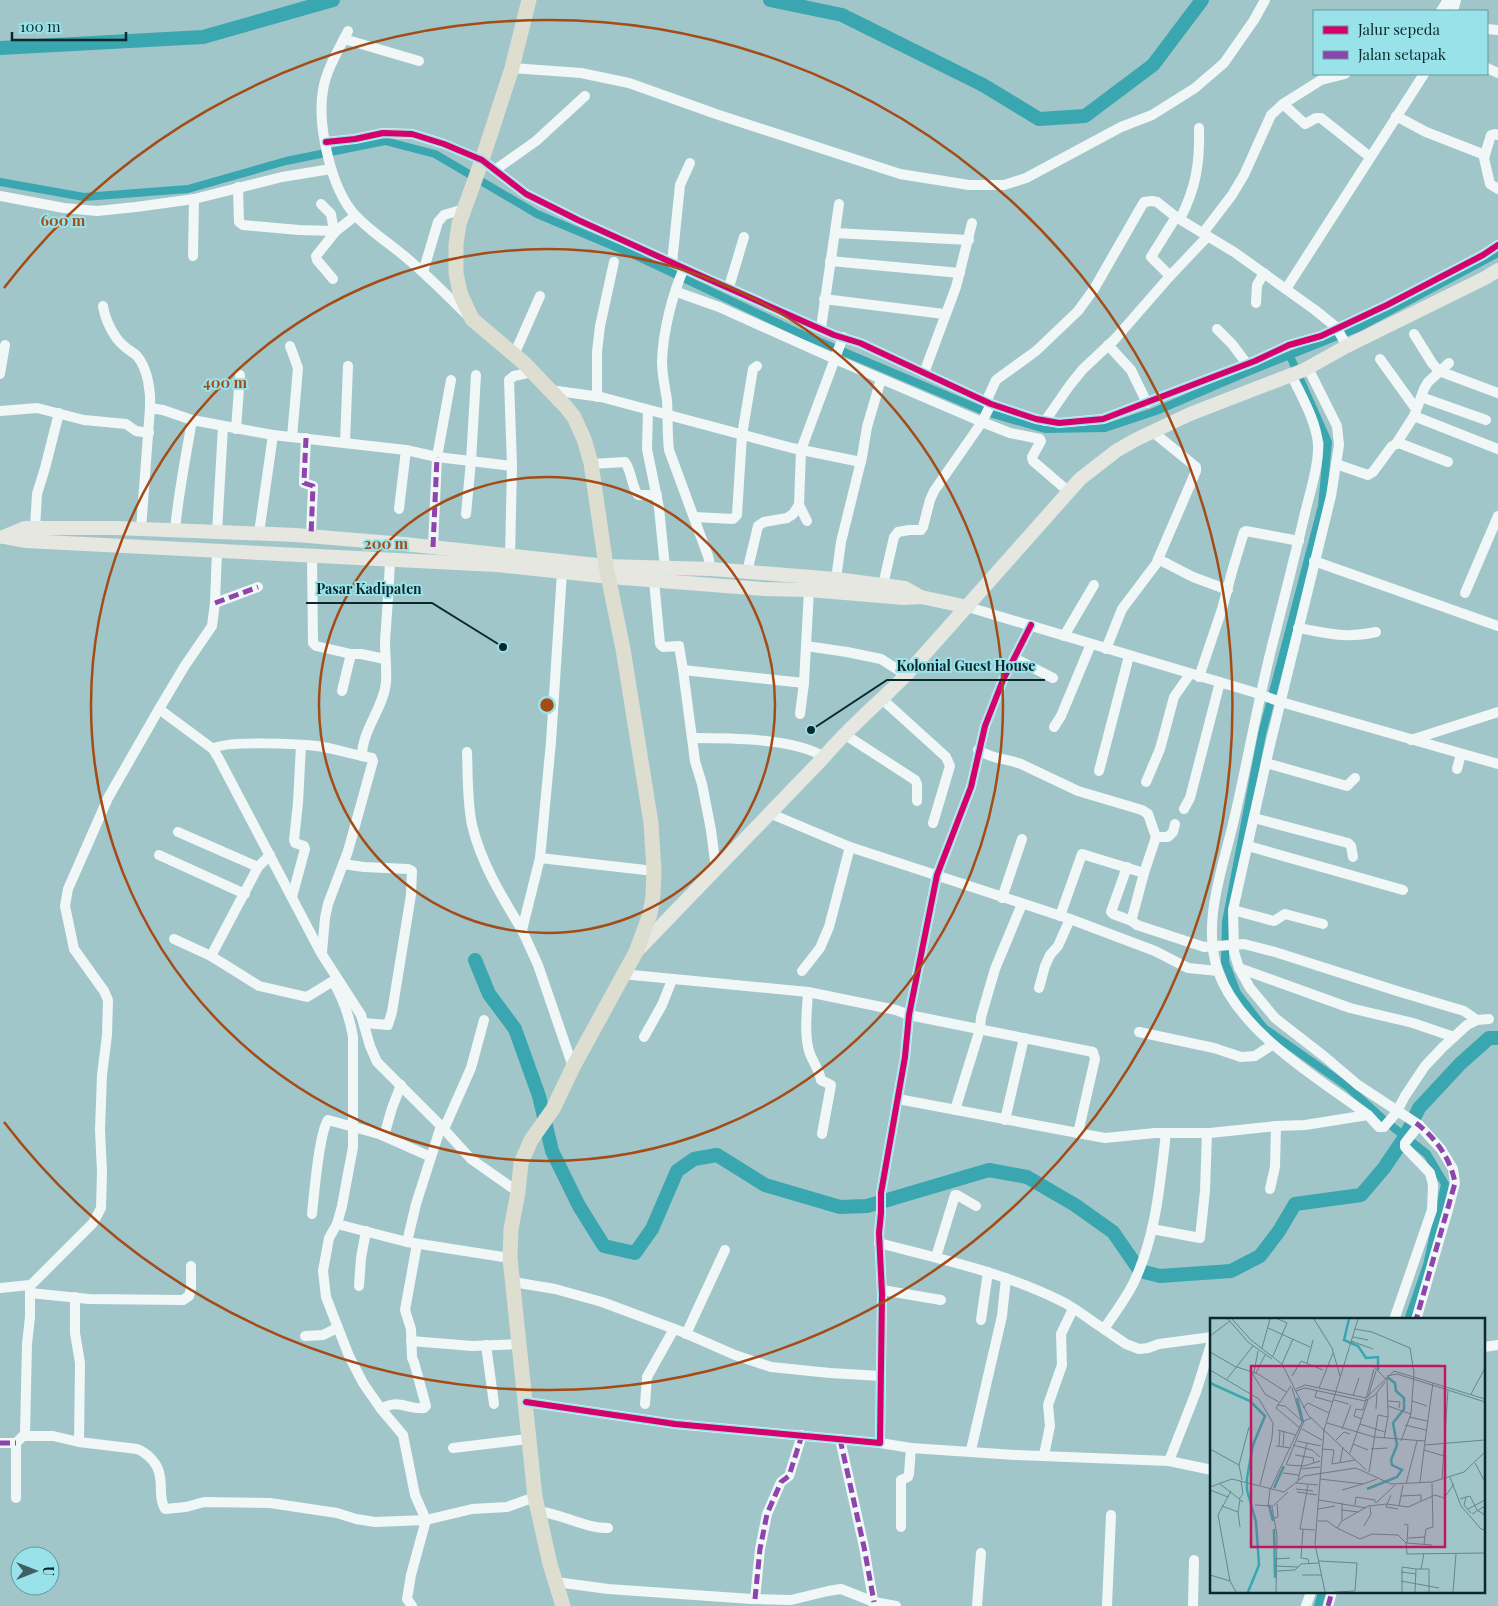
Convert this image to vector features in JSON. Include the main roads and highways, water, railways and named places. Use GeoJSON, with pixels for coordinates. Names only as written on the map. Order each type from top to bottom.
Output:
{"type":"FeatureCollection","features":[{"type":"Feature","properties":{"kind":"highway"},"geometry":{"type":"LineString","coordinates":[[530,0],[512,68],[459,224],[456,273],[460,293],[472,319],[514,355],[550,390],[574,417],[584,440],[591,464],[651,823],[654,871],[650,914],[636,952],[622,974],[573,1067],[553,1110],[531,1140],[520,1163],[518,1192],[511,1229],[510,1258],[536,1504],[563,1606]]}},
{"type":"Feature","properties":{"kind":"main road"},"geometry":{"type":"LineString","coordinates":[[636,952],[844,734],[882,700],[906,675],[1080,479],[1116,451],[1153,432],[1190,414],[1299,371],[1341,336],[1498,270]]}},
{"type":"Feature","properties":{"kind":"main road"},"geometry":{"type":"LineString","coordinates":[[2,538],[25,528],[116,528],[311,536],[510,556],[654,580],[904,598],[921,597],[968,607]]}},
{"type":"Feature","properties":{"kind":"main road"},"geometry":{"type":"LineString","coordinates":[[115,544],[116,528]]}},
{"type":"Feature","properties":{"kind":"main road"},"geometry":{"type":"LineString","coordinates":[[223,532],[223,551]]}},
{"type":"Feature","properties":{"kind":"main road"},"geometry":{"type":"LineString","coordinates":[[294,555],[296,535]]}},
{"type":"Feature","properties":{"kind":"main road"},"geometry":{"type":"LineString","coordinates":[[2,538],[26,541],[115,544],[496,565],[562,572],[608,572],[665,567],[711,569],[836,579],[883,585],[905,588],[921,597]]}},
{"type":"Feature","properties":{"kind":"waterway"},"geometry":{"type":"LineString","coordinates":[[0,48],[203,37],[333,0]]}},
{"type":"Feature","properties":{"kind":"waterway"},"geometry":{"type":"LineString","coordinates":[[770,0],[842,15],[983,85],[1039,119],[1085,116],[1153,65],[1202,0]]}},
{"type":"Feature","properties":{"kind":"waterway"},"geometry":{"type":"LineString","coordinates":[[0,182],[84,197],[188,189],[286,161],[385,141],[435,154],[537,214],[632,254],[799,333],[986,412],[1045,429],[1105,428],[1156,411],[1360,327],[1498,253]]}},
{"type":"Feature","properties":{"kind":"waterway"},"geometry":{"type":"LineString","coordinates":[[1290,356],[1328,442],[1322,506],[1262,734],[1226,922],[1225,962],[1237,993],[1264,1028],[1348,1087],[1384,1120],[1427,1154],[1445,1184],[1427,1265],[1409,1318]]}},
{"type":"Feature","properties":{"kind":"waterway"},"geometry":{"type":"LineString","coordinates":[[475,960],[489,994],[515,1029],[539,1096],[552,1151],[579,1206],[604,1246],[635,1253],[652,1229],[677,1171],[694,1159],[717,1155],[765,1185],[840,1207],[867,1206],[989,1170],[1027,1177],[1075,1205],[1113,1232],[1140,1271],[1160,1276],[1231,1271],[1260,1256],[1279,1231],[1295,1204],[1361,1195],[1384,1168],[1405,1137],[1419,1108],[1460,1064],[1489,1038],[1498,1038]]}},
{"type":"Feature","properties":{"kind":"waterway"},"geometry":{"type":"LineString","coordinates":[[1318,1606],[1321,1594]]}},
{"type":"Feature","properties":{"kind":"place","name":"Pasar Kadipaten"},"geometry":{"type":"Point","coordinates":[503,647]}},
{"type":"Feature","properties":{"kind":"place","name":"Kolonial Guest House"},"geometry":{"type":"Point","coordinates":[811,730]}}]}
